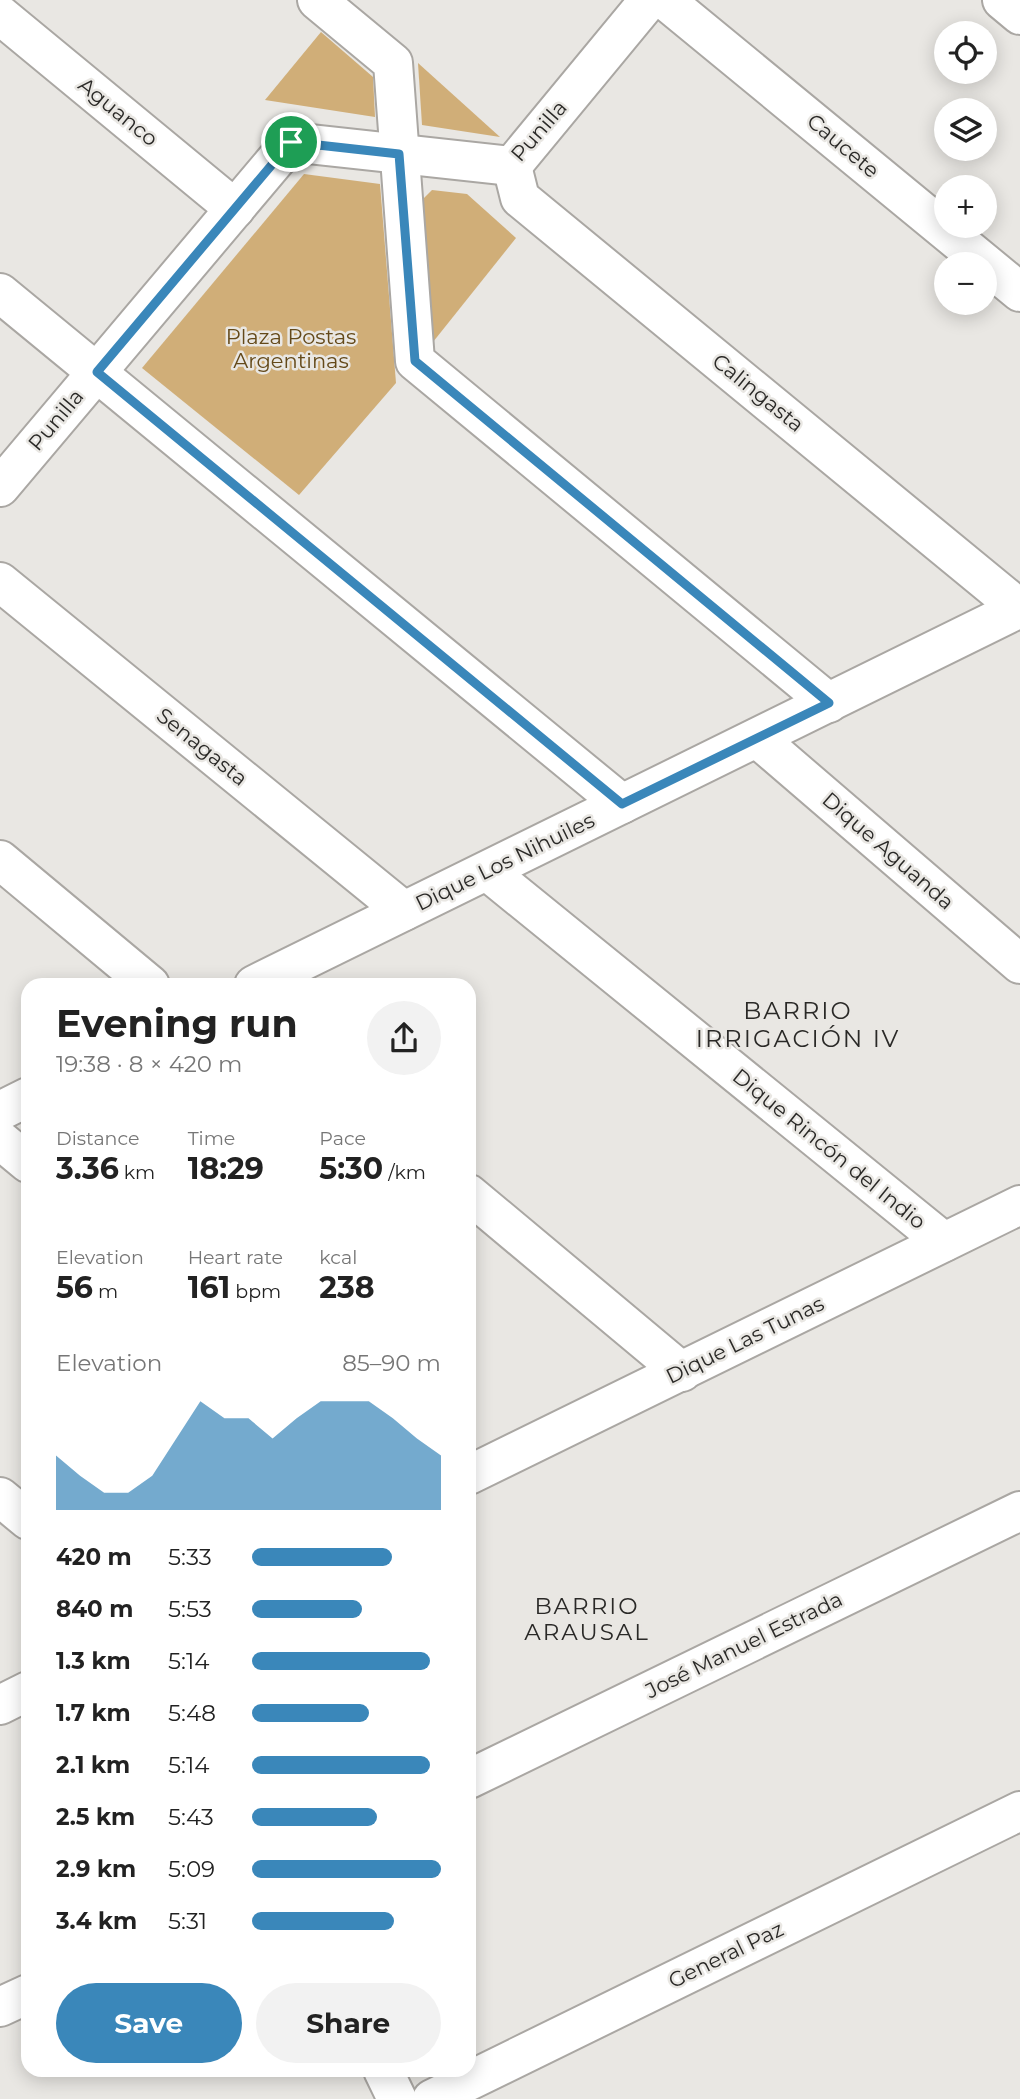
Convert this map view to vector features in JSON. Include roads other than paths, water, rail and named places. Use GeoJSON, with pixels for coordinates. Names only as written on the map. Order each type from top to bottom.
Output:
{"type":"FeatureCollection","features":[{"type":"Feature","properties":{"kind":"street"},"geometry":{"type":"LineString","coordinates":[[317,0],[393,63],[415,361],[829,703]]}},
{"type":"Feature","properties":{"kind":"street","name":"Punilla"},"geometry":{"type":"LineString","coordinates":[[0,487],[291,142],[512,166],[649,0]]}},
{"type":"Feature","properties":{"kind":"street","name":"Caucete"},"geometry":{"type":"LineString","coordinates":[[666,0],[1020,292]]}},
{"type":"Feature","properties":{"kind":"street"},"geometry":{"type":"LineString","coordinates":[[1002,0],[1020,15]]}},
{"type":"Feature","properties":{"kind":"street","name":"Aguanco"},"geometry":{"type":"LineString","coordinates":[[0,15],[235,209]]}},
{"type":"Feature","properties":{"kind":"street","name":"Calingasta"},"geometry":{"type":"LineString","coordinates":[[512,166],[520,198],[1020,609]]}},
{"type":"Feature","properties":{"kind":"street"},"geometry":{"type":"LineString","coordinates":[[0,293],[622,804]]}},
{"type":"Feature","properties":{"kind":"street","name":"Senagasta"},"geometry":{"type":"LineString","coordinates":[[0,582],[404,911]]}},
{"type":"Feature","properties":{"kind":"street","name":"Dique Los Nihuiles"},"geometry":{"type":"LineString","coordinates":[[268,978],[1020,609]]}},
{"type":"Feature","properties":{"kind":"street","name":"Dique Aguanda"},"geometry":{"type":"LineString","coordinates":[[757,738],[1020,964]]}},
{"type":"Feature","properties":{"kind":"street"},"geometry":{"type":"LineString","coordinates":[[0,860],[142,978]]}},
{"type":"Feature","properties":{"kind":"street","name":"Dique Rincón del Indio"},"geometry":{"type":"LineString","coordinates":[[487,871],[944,1242]]}},
{"type":"Feature","properties":{"kind":"street"},"geometry":{"type":"LineString","coordinates":[[0,1111],[21,1100]]}},
{"type":"Feature","properties":{"kind":"street"},"geometry":{"type":"LineString","coordinates":[[0,1140],[21,1157]]}},
{"type":"Feature","properties":{"kind":"street"},"geometry":{"type":"LineString","coordinates":[[476,1200],[682,1372]]}},
{"type":"Feature","properties":{"kind":"street","name":"Dique Las Tunas"},"geometry":{"type":"LineString","coordinates":[[476,1472],[1020,1205]]}},
{"type":"Feature","properties":{"kind":"street"},"geometry":{"type":"LineString","coordinates":[[0,1497],[21,1514]]}},
{"type":"Feature","properties":{"kind":"street","name":"José Manuel Estrada"},"geometry":{"type":"LineString","coordinates":[[476,1776],[1020,1511]]}},
{"type":"Feature","properties":{"kind":"street"},"geometry":{"type":"LineString","coordinates":[[0,1705],[21,1694]]}},
{"type":"Feature","properties":{"kind":"street","name":"General Paz"},"geometry":{"type":"LineString","coordinates":[[432,2099],[1020,1811]]}},
{"type":"Feature","properties":{"kind":"street"},"geometry":{"type":"LineString","coordinates":[[0,2007],[21,1997]]}},
{"type":"Feature","properties":{"kind":"street"},"geometry":{"type":"LineString","coordinates":[[386,2077],[397,2099]]}},
{"type":"Feature","properties":{"kind":"district","name":"BARRIO IRRIGACIÓN IV"},"geometry":{"type":"Point","coordinates":[798,1025]}},
{"type":"Feature","properties":{"kind":"district","name":"BARRIO ARAUSAL"},"geometry":{"type":"Point","coordinates":[587,1619]}},
{"type":"Feature","properties":{"kind":"park label","name":"Plaza Postas Argentinas"},"geometry":{"type":"Point","coordinates":[291,349]}}]}
